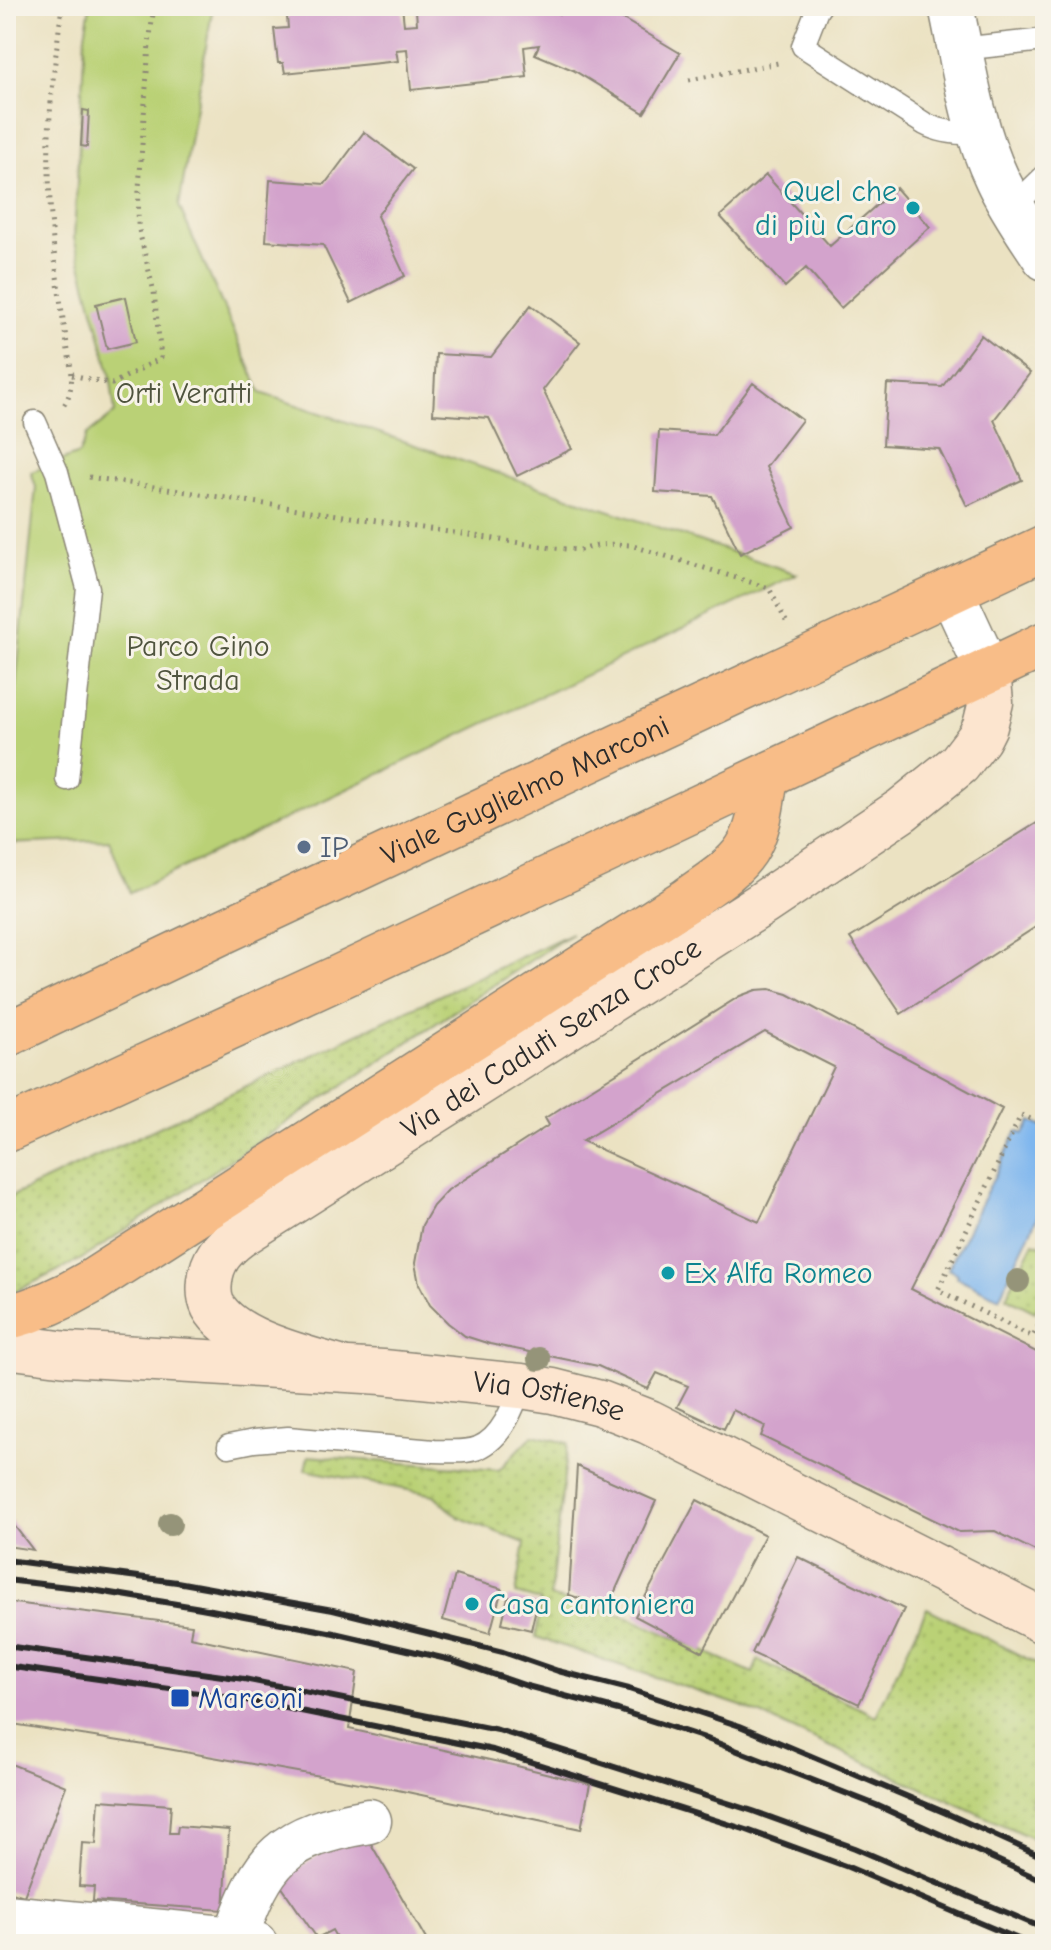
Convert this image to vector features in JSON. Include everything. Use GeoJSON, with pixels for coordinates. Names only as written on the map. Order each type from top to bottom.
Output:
{"type":"FeatureCollection","features":[{"type":"Feature","properties":{"kind":"main road","name":"Viale Guglielmo Marconi"},"geometry":{"type":"LineString","coordinates":[[6,1035],[1045,547]]}},
{"type":"Feature","properties":{"kind":"main road"},"geometry":{"type":"LineString","coordinates":[[6,1130],[363,966],[1045,644]]}},
{"type":"Feature","properties":{"kind":"main road","name":"Via dei Caduti Senza Croce"},"geometry":{"type":"LineString","coordinates":[[339,1368],[255,1341],[222,1316],[213,1305],[209,1289],[211,1270],[221,1251],[239,1236],[762,904],[902,810],[959,764],[979,738],[991,702],[988,671]]}},
{"type":"Feature","properties":{"kind":"main road","name":"Via dei Caduti Senza Croce"},"geometry":{"type":"LineString","coordinates":[[6,1318],[48,1304],[91,1282],[687,900],[733,865],[747,849],[757,825],[766,776]]}},
{"type":"Feature","properties":{"kind":"main road","name":"Via Ostiense"},"geometry":{"type":"LineString","coordinates":[[6,1346],[67,1354],[339,1368],[521,1386],[589,1400],[649,1422],[1045,1622]]}},
{"type":"Feature","properties":{"kind":"street"},"geometry":{"type":"LineString","coordinates":[[951,6],[980,133],[995,176],[1045,258]]}},
{"type":"Feature","properties":{"kind":"street"},"geometry":{"type":"LineString","coordinates":[[951,591],[988,671]]}},
{"type":"Feature","properties":{"kind":"street"},"geometry":{"type":"LineString","coordinates":[[6,1917],[245,1942],[245,1910],[261,1875],[284,1850],[304,1838],[334,1827],[369,1821]]}},
{"type":"Feature","properties":{"kind":"lane"},"geometry":{"type":"LineString","coordinates":[[820,6],[803,46],[933,128],[963,134],[980,133]]}},
{"type":"Feature","properties":{"kind":"lane"},"geometry":{"type":"LineString","coordinates":[[960,49],[1045,40]]}},
{"type":"Feature","properties":{"kind":"lane"},"geometry":{"type":"LineString","coordinates":[[1012,208],[1045,176]]}},
{"type":"Feature","properties":{"kind":"lane"},"geometry":{"type":"LineString","coordinates":[[35,422],[57,472],[88,588],[67,779]]}},
{"type":"Feature","properties":{"kind":"lane"},"geometry":{"type":"LineString","coordinates":[[229,1446],[288,1438],[434,1451],[465,1450],[479,1447],[495,1436],[510,1415],[521,1386]]}},
{"type":"Feature","properties":{"kind":"path"},"geometry":{"type":"LineString","coordinates":[[35,422],[64,406],[71,389],[72,375],[54,262],[48,171],[53,71],[62,6]]}},
{"type":"Feature","properties":{"kind":"path"},"geometry":{"type":"LineString","coordinates":[[72,375],[112,384],[161,358],[154,292],[138,226],[154,6]]}},
{"type":"Feature","properties":{"kind":"path"},"geometry":{"type":"LineString","coordinates":[[689,80],[787,62]]}},
{"type":"Feature","properties":{"kind":"path"},"geometry":{"type":"LineString","coordinates":[[57,472],[553,548],[580,550],[600,545],[630,545],[769,588],[806,660]]}},
{"type":"Feature","properties":{"kind":"path"},"geometry":{"type":"LineString","coordinates":[[1045,1125],[1021,1115],[938,1290],[1033,1337],[1045,1312]]}},
{"type":"Feature","properties":{"kind":"green space","name":"Parco Gino Strada"},"geometry":{"type":"Polygon","coordinates":[[[90,6],[213,6],[179,206],[261,393],[797,574],[130,893],[109,840],[6,844],[6,783],[36,487],[31,472],[79,454],[87,435],[115,413],[110,373],[74,238],[85,35],[90,6]]]}},
{"type":"Feature","properties":{"kind":"green space"},"geometry":{"type":"Polygon","coordinates":[[[572,933],[80,1260],[6,1293],[6,1199],[572,933]]]}},
{"type":"Feature","properties":{"kind":"green space"},"geometry":{"type":"Polygon","coordinates":[[[1034,1242],[1045,1247],[1045,1292],[1035,1312],[1006,1297],[1034,1242]]]}},
{"type":"Feature","properties":{"kind":"green space"},"geometry":{"type":"Polygon","coordinates":[[[533,1435],[568,1443],[550,1597],[625,1616],[753,1673],[758,1660],[876,1716],[927,1608],[1045,1668],[1045,1770],[1030,1804],[1045,1813],[1045,1844],[741,1706],[536,1637],[540,1601],[516,1594],[525,1543],[458,1517],[434,1495],[305,1470],[308,1456],[499,1470],[533,1435]]]}},
{"type":"Feature","properties":{"kind":"water"},"geometry":{"type":"Polygon","coordinates":[[[1031,1121],[1045,1128],[1045,1201],[999,1298],[956,1277],[957,1274],[948,1269],[1017,1131],[1024,1134],[1031,1121]]]}},
{"type":"Feature","properties":{"kind":"building"},"geometry":{"type":"Polygon","coordinates":[[[286,6],[402,6],[404,25],[417,24],[416,10],[452,6],[525,6],[525,11],[549,6],[559,14],[564,6],[601,6],[680,53],[644,113],[573,70],[535,54],[539,45],[524,47],[527,77],[411,90],[407,49],[396,50],[398,61],[285,73],[283,63],[278,63],[274,29],[288,28],[286,6]]]}},
{"type":"Feature","properties":{"kind":"building"},"geometry":{"type":"Polygon","coordinates":[[[83,110],[89,111],[87,147],[81,146],[83,110]]]}},
{"type":"Feature","properties":{"kind":"building"},"geometry":{"type":"Polygon","coordinates":[[[364,132],[413,169],[377,216],[405,276],[351,303],[323,245],[266,241],[270,180],[325,184],[364,132]]]}},
{"type":"Feature","properties":{"kind":"building"},"geometry":{"type":"Polygon","coordinates":[[[766,175],[830,246],[896,188],[930,227],[841,308],[806,268],[785,287],[720,216],[766,175]]]}},
{"type":"Feature","properties":{"kind":"building"},"geometry":{"type":"Polygon","coordinates":[[[126,297],[136,342],[107,349],[96,304],[126,297]]]}},
{"type":"Feature","properties":{"kind":"building"},"geometry":{"type":"Polygon","coordinates":[[[531,305],[580,342],[543,390],[572,449],[517,476],[489,418],[433,414],[436,354],[491,357],[531,305]]]}},
{"type":"Feature","properties":{"kind":"building"},"geometry":{"type":"Polygon","coordinates":[[[981,335],[1030,373],[994,420],[1022,480],[967,506],[939,449],[883,445],[887,384],[942,387],[981,335]]]}},
{"type":"Feature","properties":{"kind":"building"},"geometry":{"type":"Polygon","coordinates":[[[753,383],[802,420],[766,467],[794,527],[740,554],[712,496],[655,492],[659,431],[714,435],[753,383]]]}},
{"type":"Feature","properties":{"kind":"building"},"geometry":{"type":"Polygon","coordinates":[[[1045,818],[1045,921],[901,1014],[850,938],[1045,818]]]}},
{"type":"Feature","properties":{"kind":"building","name":"Ex Alfa Romeo"},"geometry":{"type":"Polygon","coordinates":[[[770,989],[788,994],[1002,1109],[911,1289],[1040,1354],[1045,1344],[1045,1556],[995,1531],[959,1532],[761,1436],[765,1426],[733,1410],[724,1429],[677,1407],[688,1386],[657,1373],[648,1389],[598,1366],[465,1336],[430,1305],[419,1284],[415,1263],[422,1225],[433,1206],[448,1190],[549,1125],[545,1118],[740,996],[770,989]],[[765,1032],[582,1141],[759,1222],[834,1067],[765,1032]]]}},
{"type":"Feature","properties":{"kind":"building"},"geometry":{"type":"Polygon","coordinates":[[[577,1466],[656,1501],[608,1607],[569,1595],[577,1466]]]}},
{"type":"Feature","properties":{"kind":"building"},"geometry":{"type":"Polygon","coordinates":[[[697,1500],[765,1535],[703,1652],[635,1616],[697,1500]]]}},
{"type":"Feature","properties":{"kind":"building"},"geometry":{"type":"Polygon","coordinates":[[[6,1515],[33,1550],[6,1546],[6,1515]]]}},
{"type":"Feature","properties":{"kind":"building"},"geometry":{"type":"Polygon","coordinates":[[[798,1557],[904,1609],[859,1704],[752,1653],[798,1557]]]}},
{"type":"Feature","properties":{"kind":"building","name":"Casa cantoniera"},"geometry":{"type":"Polygon","coordinates":[[[455,1575],[502,1589],[490,1633],[443,1620],[455,1575]]]}},
{"type":"Feature","properties":{"kind":"building"},"geometry":{"type":"Polygon","coordinates":[[[508,1597],[537,1604],[531,1630],[502,1623],[508,1597]]]}},
{"type":"Feature","properties":{"kind":"building","name":"Marconi"},"geometry":{"type":"Polygon","coordinates":[[[6,1602],[192,1625],[190,1637],[357,1672],[349,1729],[590,1784],[581,1829],[393,1789],[6,1723],[6,1602]]]}},
{"type":"Feature","properties":{"kind":"building"},"geometry":{"type":"Polygon","coordinates":[[[6,1762],[66,1786],[24,1896],[6,1890],[6,1762]]]}},
{"type":"Feature","properties":{"kind":"building"},"geometry":{"type":"Polygon","coordinates":[[[99,1800],[171,1805],[169,1833],[177,1833],[178,1826],[229,1830],[224,1910],[93,1901],[94,1887],[79,1886],[82,1843],[96,1844],[99,1800]]]}},
{"type":"Feature","properties":{"kind":"building"},"geometry":{"type":"Polygon","coordinates":[[[363,1830],[427,1941],[422,1944],[340,1944],[332,1930],[317,1938],[277,1880],[363,1830]]]}},
{"type":"Feature","properties":{"kind":"railway"},"geometry":{"type":"LineString","coordinates":[[6,1560],[177,1582],[333,1610],[503,1652],[740,1726],[1045,1858]]}},
{"type":"Feature","properties":{"kind":"railway"},"geometry":{"type":"LineString","coordinates":[[6,1580],[86,1589],[201,1608],[334,1633],[451,1660],[527,1686],[618,1710],[702,1737],[876,1805],[1045,1882]]}},
{"type":"Feature","properties":{"kind":"railway"},"geometry":{"type":"LineString","coordinates":[[6,1646],[244,1679],[498,1730],[753,1811],[855,1848],[1045,1929]]}},
{"type":"Feature","properties":{"kind":"railway"},"geometry":{"type":"LineString","coordinates":[[6,1666],[241,1699],[493,1750],[747,1830],[848,1867],[1030,1944]]}},
{"type":"Feature","properties":{"kind":"place","name":"Quel che di più Caro"},"geometry":{"type":"Point","coordinates":[913,208]}},
{"type":"Feature","properties":{"kind":"place","name":"IP"},"geometry":{"type":"Point","coordinates":[304,847]}},
{"type":"Feature","properties":{"kind":"place","name":"Ex Alfa Romeo"},"geometry":{"type":"Point","coordinates":[668,1273]}},
{"type":"Feature","properties":{"kind":"place","name":"Casa cantoniera"},"geometry":{"type":"Point","coordinates":[472,1604]}},
{"type":"Feature","properties":{"kind":"place","name":"Marconi"},"geometry":{"type":"Point","coordinates":[180,1698]}},
{"type":"Feature","properties":{"kind":"park label","name":"Orti Veratti"},"geometry":{"type":"Point","coordinates":[184,393]}}]}
